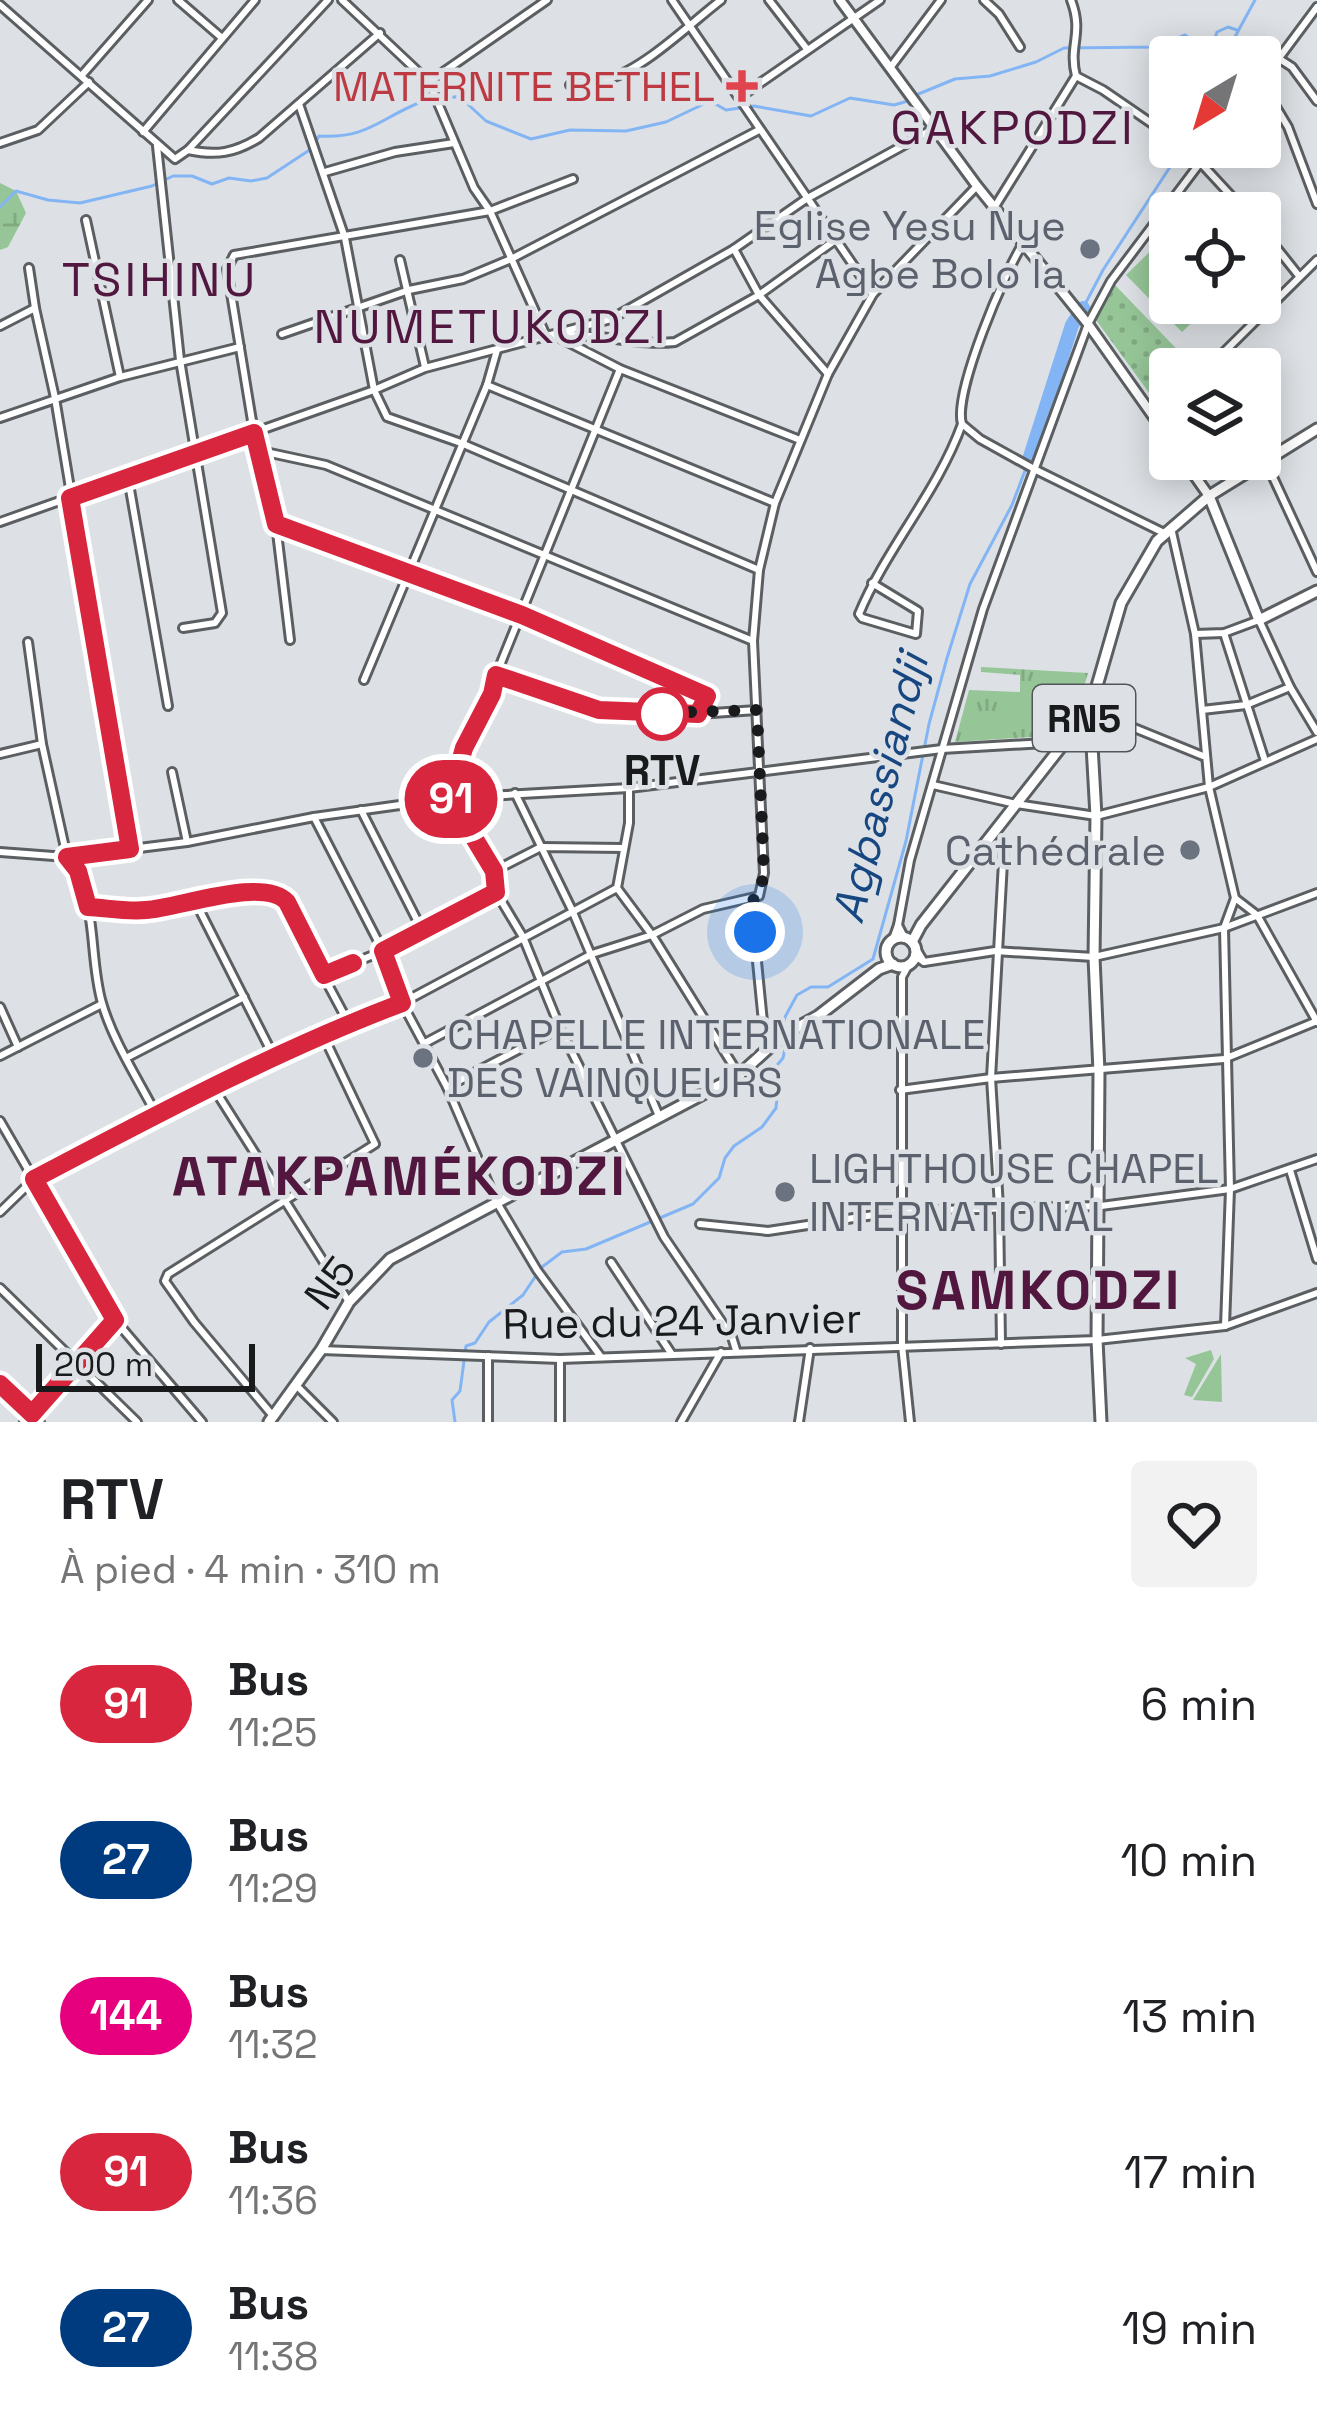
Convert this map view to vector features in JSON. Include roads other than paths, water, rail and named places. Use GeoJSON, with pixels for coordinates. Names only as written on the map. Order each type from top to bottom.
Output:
{"type":"FeatureCollection","features":[{"type":"Feature","properties":{"kind":"main road","name":"RN5"},"geometry":{"type":"LineString","coordinates":[[1281,450],[1317,429]]}},
{"type":"Feature","properties":{"kind":"main road","name":"RN5"},"geometry":{"type":"LineString","coordinates":[[785,1035],[879,969],[921,925],[1090,710],[1126,592],[1167,530],[1234,480]]}},
{"type":"Feature","properties":{"kind":"main road"},"geometry":{"type":"LineString","coordinates":[[1209,496],[1259,620],[1317,591]]}},
{"type":"Feature","properties":{"kind":"main road"},"geometry":{"type":"LineString","coordinates":[[1090,710],[1100,1072],[1097,1340],[1101,1422]]}},
{"type":"Feature","properties":{"kind":"main road"},"geometry":{"type":"LineString","coordinates":[[903,940],[916,961]]}},
{"type":"Feature","properties":{"kind":"main road"},"geometry":{"type":"LineString","coordinates":[[889,958],[916,961]]}},
{"type":"Feature","properties":{"kind":"main road","name":"N5"},"geometry":{"type":"LineString","coordinates":[[271,1419],[349,1302],[390,1259],[739,1075],[785,1035]]}},
{"type":"Feature","properties":{"kind":"street"},"geometry":{"type":"LineString","coordinates":[[0,143],[38,130],[148,0]]}},
{"type":"Feature","properties":{"kind":"street"},"geometry":{"type":"LineString","coordinates":[[178,0],[222,38]]}},
{"type":"Feature","properties":{"kind":"street"},"geometry":{"type":"LineString","coordinates":[[143,132],[255,0]]}},
{"type":"Feature","properties":{"kind":"street"},"geometry":{"type":"LineString","coordinates":[[0,5],[175,159],[328,0]]}},
{"type":"Feature","properties":{"kind":"street"},"geometry":{"type":"LineString","coordinates":[[342,0],[428,82],[474,188],[552,337],[800,440]]}},
{"type":"Feature","properties":{"kind":"street"},"geometry":{"type":"LineString","coordinates":[[428,82],[547,0]]}},
{"type":"Feature","properties":{"kind":"street"},"geometry":{"type":"LineString","coordinates":[[672,0],[873,294]]}},
{"type":"Feature","properties":{"kind":"street"},"geometry":{"type":"LineString","coordinates":[[570,85],[588,78],[606,80],[660,49],[721,0]]}},
{"type":"Feature","properties":{"kind":"street"},"geometry":{"type":"LineString","coordinates":[[769,0],[807,50]]}},
{"type":"Feature","properties":{"kind":"street"},"geometry":{"type":"LineString","coordinates":[[840,0],[976,186],[1088,323],[1149,410]]}},
{"type":"Feature","properties":{"kind":"street"},"geometry":{"type":"LineString","coordinates":[[740,97],[880,0]]}},
{"type":"Feature","properties":{"kind":"street"},"geometry":{"type":"LineString","coordinates":[[890,68],[940,0]]}},
{"type":"Feature","properties":{"kind":"street"},"geometry":{"type":"LineString","coordinates":[[984,0],[1020,47]]}},
{"type":"Feature","properties":{"kind":"street"},"geometry":{"type":"LineString","coordinates":[[994,208],[1076,76],[1073,47],[1080,24],[1071,0]]}},
{"type":"Feature","properties":{"kind":"street"},"geometry":{"type":"LineString","coordinates":[[1281,54],[1317,7]]}},
{"type":"Feature","properties":{"kind":"street"},"geometry":{"type":"LineString","coordinates":[[188,150],[215,155],[238,151],[380,33]]}},
{"type":"Feature","properties":{"kind":"street"},"geometry":{"type":"LineString","coordinates":[[1281,60],[1292,67],[1317,101]]}},
{"type":"Feature","properties":{"kind":"street"},"geometry":{"type":"LineString","coordinates":[[1076,76],[1149,123]]}},
{"type":"Feature","properties":{"kind":"street"},"geometry":{"type":"LineString","coordinates":[[299,104],[345,238],[374,390],[387,417],[461,443],[759,570]]}},
{"type":"Feature","properties":{"kind":"street"},"geometry":{"type":"LineString","coordinates":[[1281,116],[1317,204]]}},
{"type":"Feature","properties":{"kind":"street"},"geometry":{"type":"LineString","coordinates":[[0,522],[425,368],[611,319],[934,128]]}},
{"type":"Feature","properties":{"kind":"street"},"geometry":{"type":"LineString","coordinates":[[283,334],[409,290],[463,279],[511,259],[759,130]]}},
{"type":"Feature","properties":{"kind":"street"},"geometry":{"type":"LineString","coordinates":[[325,172],[395,152],[454,143]]}},
{"type":"Feature","properties":{"kind":"street"},"geometry":{"type":"LineString","coordinates":[[157,146],[180,360],[222,613],[215,623],[183,628]]}},
{"type":"Feature","properties":{"kind":"street"},"geometry":{"type":"LineString","coordinates":[[903,940],[898,926],[910,860],[983,609],[1088,323],[1111,281],[1196,168]]}},
{"type":"Feature","properties":{"kind":"street"},"geometry":{"type":"LineString","coordinates":[[1207,168],[1228,192]]}},
{"type":"Feature","properties":{"kind":"street"},"geometry":{"type":"LineString","coordinates":[[290,640],[276,524],[254,433],[227,269],[234,255],[490,212],[573,179]]}},
{"type":"Feature","properties":{"kind":"street"},"geometry":{"type":"LineString","coordinates":[[785,1035],[763,1022],[750,902],[759,896],[764,873],[753,640],[759,570],[775,503],[800,440],[828,374],[873,294],[976,186]]}},
{"type":"Feature","properties":{"kind":"street"},"geometry":{"type":"LineString","coordinates":[[86,220],[120,376]]}},
{"type":"Feature","properties":{"kind":"street"},"geometry":{"type":"LineString","coordinates":[[552,337],[602,334],[661,344],[676,342],[759,295],[835,240]]}},
{"type":"Feature","properties":{"kind":"street"},"geometry":{"type":"LineString","coordinates":[[872,583],[918,611],[916,634],[860,616],[872,583],[949,461],[962,424],[961,399],[1024,242]]}},
{"type":"Feature","properties":{"kind":"street"},"geometry":{"type":"LineString","coordinates":[[734,249],[759,295],[828,374]]}},
{"type":"Feature","properties":{"kind":"street"},"geometry":{"type":"LineString","coordinates":[[1281,254],[1299,277]]}},
{"type":"Feature","properties":{"kind":"street"},"geometry":{"type":"LineString","coordinates":[[400,260],[425,368]]}},
{"type":"Feature","properties":{"kind":"street"},"geometry":{"type":"LineString","coordinates":[[1228,348],[1317,260]]}},
{"type":"Feature","properties":{"kind":"street"},"geometry":{"type":"LineString","coordinates":[[29,268],[56,398],[130,849]]}},
{"type":"Feature","properties":{"kind":"street"},"geometry":{"type":"LineString","coordinates":[[0,326],[35,308]]}},
{"type":"Feature","properties":{"kind":"street"},"geometry":{"type":"LineString","coordinates":[[0,418],[120,376],[240,347]]}},
{"type":"Feature","properties":{"kind":"street"},"geometry":{"type":"LineString","coordinates":[[364,680],[487,385],[498,347]]}},
{"type":"Feature","properties":{"kind":"street"},"geometry":{"type":"LineString","coordinates":[[620,369],[544,552],[492,694],[464,748],[450,798],[494,871],[496,892],[524,937],[560,1028],[664,1237],[732,1336],[736,1350]]}},
{"type":"Feature","properties":{"kind":"street"},"geometry":{"type":"LineString","coordinates":[[487,385],[775,503]]}},
{"type":"Feature","properties":{"kind":"street"},"geometry":{"type":"LineString","coordinates":[[962,424],[1036,470],[1167,530],[1195,634],[1203,756],[1235,898],[1224,928],[1230,1189],[1225,1326]]}},
{"type":"Feature","properties":{"kind":"street"},"geometry":{"type":"LineString","coordinates":[[261,451],[326,465],[753,640]]}},
{"type":"Feature","properties":{"kind":"street"},"geometry":{"type":"LineString","coordinates":[[128,478],[168,706]]}},
{"type":"Feature","properties":{"kind":"street"},"geometry":{"type":"LineString","coordinates":[[1198,480],[1209,496]]}},
{"type":"Feature","properties":{"kind":"street"},"geometry":{"type":"LineString","coordinates":[[1272,480],[1317,572]]}},
{"type":"Feature","properties":{"kind":"street"},"geometry":{"type":"LineString","coordinates":[[276,524],[522,615],[694,688],[707,696],[698,714]]}},
{"type":"Feature","properties":{"kind":"street"},"geometry":{"type":"LineString","coordinates":[[933,785],[1096,816],[1209,787],[1317,735],[1259,620],[1224,633],[1195,634]]}},
{"type":"Feature","properties":{"kind":"street"},"geometry":{"type":"LineString","coordinates":[[1224,633],[1265,761]]}},
{"type":"Feature","properties":{"kind":"street"},"geometry":{"type":"LineString","coordinates":[[28,642],[42,744],[67,857],[78,871],[88,907],[102,1004],[156,1114]]}},
{"type":"Feature","properties":{"kind":"street"},"geometry":{"type":"LineString","coordinates":[[496,675],[599,710],[698,714],[757,710]]}},
{"type":"Feature","properties":{"kind":"street"},"geometry":{"type":"LineString","coordinates":[[1202,710],[1246,705],[1289,687]]}},
{"type":"Feature","properties":{"kind":"street"},"geometry":{"type":"LineString","coordinates":[[1090,710],[1203,756]]}},
{"type":"Feature","properties":{"kind":"street"},"geometry":{"type":"LineString","coordinates":[[0,852],[67,857],[450,798],[629,788],[942,749],[1065,742]]}},
{"type":"Feature","properties":{"kind":"street"},"geometry":{"type":"LineString","coordinates":[[0,754],[42,744]]}},
{"type":"Feature","properties":{"kind":"street"},"geometry":{"type":"LineString","coordinates":[[172,772],[187,842]]}},
{"type":"Feature","properties":{"kind":"street"},"geometry":{"type":"LineString","coordinates":[[629,788],[629,823],[617,888],[652,935],[739,1075]]}},
{"type":"Feature","properties":{"kind":"street"},"geometry":{"type":"LineString","coordinates":[[515,793],[592,954],[659,1116]]}},
{"type":"Feature","properties":{"kind":"street"},"geometry":{"type":"LineString","coordinates":[[361,810],[421,928]]}},
{"type":"Feature","properties":{"kind":"street"},"geometry":{"type":"LineString","coordinates":[[314,817],[383,951],[402,1003],[447,1088],[496,1201],[537,1270],[601,1357]]}},
{"type":"Feature","properties":{"kind":"street"},"geometry":{"type":"LineString","coordinates":[[1000,1344],[999,1207],[991,1078],[1004,844]]}},
{"type":"Feature","properties":{"kind":"street"},"geometry":{"type":"LineString","coordinates":[[494,871],[541,847],[623,848]]}},
{"type":"Feature","properties":{"kind":"street"},"geometry":{"type":"LineString","coordinates":[[0,1212],[34,1179],[156,1114],[402,1003],[617,888]]}},
{"type":"Feature","properties":{"kind":"street"},"geometry":{"type":"LineString","coordinates":[[88,907],[140,911],[267,891],[280,895],[349,1023]]}},
{"type":"Feature","properties":{"kind":"street"},"geometry":{"type":"LineString","coordinates":[[324,975],[383,951],[496,892]]}},
{"type":"Feature","properties":{"kind":"street"},"geometry":{"type":"LineString","coordinates":[[902,976],[916,961],[995,951],[1094,957],[1224,928],[1317,893]]}},
{"type":"Feature","properties":{"kind":"street"},"geometry":{"type":"LineString","coordinates":[[425,1042],[592,954],[652,935],[703,909],[759,896]]}},
{"type":"Feature","properties":{"kind":"street"},"geometry":{"type":"LineString","coordinates":[[899,1090],[1224,1059],[1317,1021],[1257,915],[1235,898]]}},
{"type":"Feature","properties":{"kind":"street"},"geometry":{"type":"LineString","coordinates":[[194,901],[275,1059]]}},
{"type":"Feature","properties":{"kind":"street"},"geometry":{"type":"LineString","coordinates":[[889,958],[902,976],[902,1346],[910,1422]]}},
{"type":"Feature","properties":{"kind":"street"},"geometry":{"type":"LineString","coordinates":[[128,1057],[244,997]]}},
{"type":"Feature","properties":{"kind":"street"},"geometry":{"type":"LineString","coordinates":[[0,1056],[102,1004]]}},
{"type":"Feature","properties":{"kind":"street"},"geometry":{"type":"LineString","coordinates":[[0,1007],[18,1047]]}},
{"type":"Feature","properties":{"kind":"street"},"geometry":{"type":"LineString","coordinates":[[447,1088],[560,1028]]}},
{"type":"Feature","properties":{"kind":"street"},"geometry":{"type":"LineString","coordinates":[[271,1419],[165,1281],[168,1274],[281,1200],[375,1144],[323,1035]]}},
{"type":"Feature","properties":{"kind":"street"},"geometry":{"type":"LineString","coordinates":[[213,1088],[349,1302]]}},
{"type":"Feature","properties":{"kind":"street"},"geometry":{"type":"LineString","coordinates":[[0,1121],[115,1320],[202,1422]]}},
{"type":"Feature","properties":{"kind":"street"},"geometry":{"type":"LineString","coordinates":[[700,1224],[767,1232],[900,1211],[1101,1206],[1230,1189],[1317,1159]]}},
{"type":"Feature","properties":{"kind":"street"},"geometry":{"type":"LineString","coordinates":[[1290,1170],[1317,1259]]}},
{"type":"Feature","properties":{"kind":"street"},"geometry":{"type":"LineString","coordinates":[[611,1262],[671,1353]]}},
{"type":"Feature","properties":{"kind":"street"},"geometry":{"type":"LineString","coordinates":[[0,1288],[137,1422]]}},
{"type":"Feature","properties":{"kind":"street","name":"Rue du 24 Janvier"},"geometry":{"type":"LineString","coordinates":[[321,1350],[560,1359],[1097,1340],[1225,1326],[1317,1292]]}},
{"type":"Feature","properties":{"kind":"street"},"geometry":{"type":"LineString","coordinates":[[24,1422],[115,1320]]}},
{"type":"Feature","properties":{"kind":"street"},"geometry":{"type":"LineString","coordinates":[[799,1422],[811,1348]]}},
{"type":"Feature","properties":{"kind":"street"},"geometry":{"type":"LineString","coordinates":[[682,1422],[721,1352]]}},
{"type":"Feature","properties":{"kind":"street"},"geometry":{"type":"LineString","coordinates":[[488,1356],[488,1422]]}},
{"type":"Feature","properties":{"kind":"street"},"geometry":{"type":"LineString","coordinates":[[560,1359],[560,1422]]}},
{"type":"Feature","properties":{"kind":"street"},"geometry":{"type":"LineString","coordinates":[[0,1384],[40,1422]]}},
{"type":"Feature","properties":{"kind":"street"},"geometry":{"type":"LineString","coordinates":[[296,1385],[333,1422]]}},
{"type":"Feature","properties":{"kind":"waterway","name":"Agbassiandji"},"geometry":{"type":"LineString","coordinates":[[1235,36],[1255,0]]}},
{"type":"Feature","properties":{"kind":"waterway"},"geometry":{"type":"LineString","coordinates":[[916,95],[955,79],[990,76],[1036,62],[1064,48],[1157,47],[1185,35],[1212,48],[1217,32],[1228,27],[1237,30]]}},
{"type":"Feature","properties":{"kind":"waterway"},"geometry":{"type":"LineString","coordinates":[[316,141],[319,136],[362,131],[426,100],[459,96],[486,121],[531,139],[570,130],[626,131],[666,122],[710,101],[726,110],[754,106],[811,116],[850,98],[894,105],[908,101]]}},
{"type":"Feature","properties":{"kind":"waterway"},"geometry":{"type":"LineString","coordinates":[[0,207],[16,191],[80,203],[152,186],[173,176],[192,176],[212,184],[229,178],[251,181],[267,178],[311,149]]}},
{"type":"Feature","properties":{"kind":"waterway","name":"Agbassiandji"},"geometry":{"type":"LineString","coordinates":[[1083,308],[1169,168]]}},
{"type":"Feature","properties":{"kind":"waterway","name":"Agbassiandji"},"geometry":{"type":"LineString","coordinates":[[1028,463],[1072,325],[1083,308]]}},
{"type":"Feature","properties":{"kind":"waterway","name":"Agbassiandji"},"geometry":{"type":"LineString","coordinates":[[783,1029],[797,995],[811,987],[828,987],[873,959],[906,841],[929,724],[970,584],[1026,468]]}},
{"type":"Feature","properties":{"kind":"waterway","name":"Agbassiandji"},"geometry":{"type":"LineString","coordinates":[[538,1270],[562,1252],[586,1249],[693,1204],[719,1178],[734,1146],[762,1127],[776,1108],[773,1070],[783,1058],[787,1038]]}},
{"type":"Feature","properties":{"kind":"waterway","name":"Agbassiandji"},"geometry":{"type":"LineString","coordinates":[[455,1422],[452,1400],[460,1391],[466,1346],[475,1343],[489,1322],[523,1295],[537,1274]]}},
{"type":"Feature","properties":{"kind":"place","name":"MATERNITE BETHEL"},"geometry":{"type":"Point","coordinates":[742,86]}},
{"type":"Feature","properties":{"kind":"place","name":"Eglise Yesu Nye Agbe Bolo la"},"geometry":{"type":"Point","coordinates":[1090,249]}},
{"type":"Feature","properties":{"kind":"place","name":"RTV"},"geometry":{"type":"Point","coordinates":[662,714]}},
{"type":"Feature","properties":{"kind":"place","name":"Cathédrale"},"geometry":{"type":"Point","coordinates":[1190,850]}},
{"type":"Feature","properties":{"kind":"place","name":"CHAPELLE INTERNATIONALE DES VAINQUEURS"},"geometry":{"type":"Point","coordinates":[423,1058]}},
{"type":"Feature","properties":{"kind":"place","name":"LIGHTHOUSE CHAPEL INTERNATIONAL"},"geometry":{"type":"Point","coordinates":[785,1192]}},
{"type":"Feature","properties":{"kind":"district","name":"GAKPODZI"},"geometry":{"type":"Point","coordinates":[1013,127]}},
{"type":"Feature","properties":{"kind":"district","name":"TSIHINU"},"geometry":{"type":"Point","coordinates":[160,279]}},
{"type":"Feature","properties":{"kind":"district","name":"NUMETUKODZI"},"geometry":{"type":"Point","coordinates":[491,326]}},
{"type":"Feature","properties":{"kind":"district","name":"ATAKPAMÉKODZI"},"geometry":{"type":"Point","coordinates":[400,1176]}},
{"type":"Feature","properties":{"kind":"district","name":"SAMKODZI"},"geometry":{"type":"Point","coordinates":[1039,1290]}}]}
